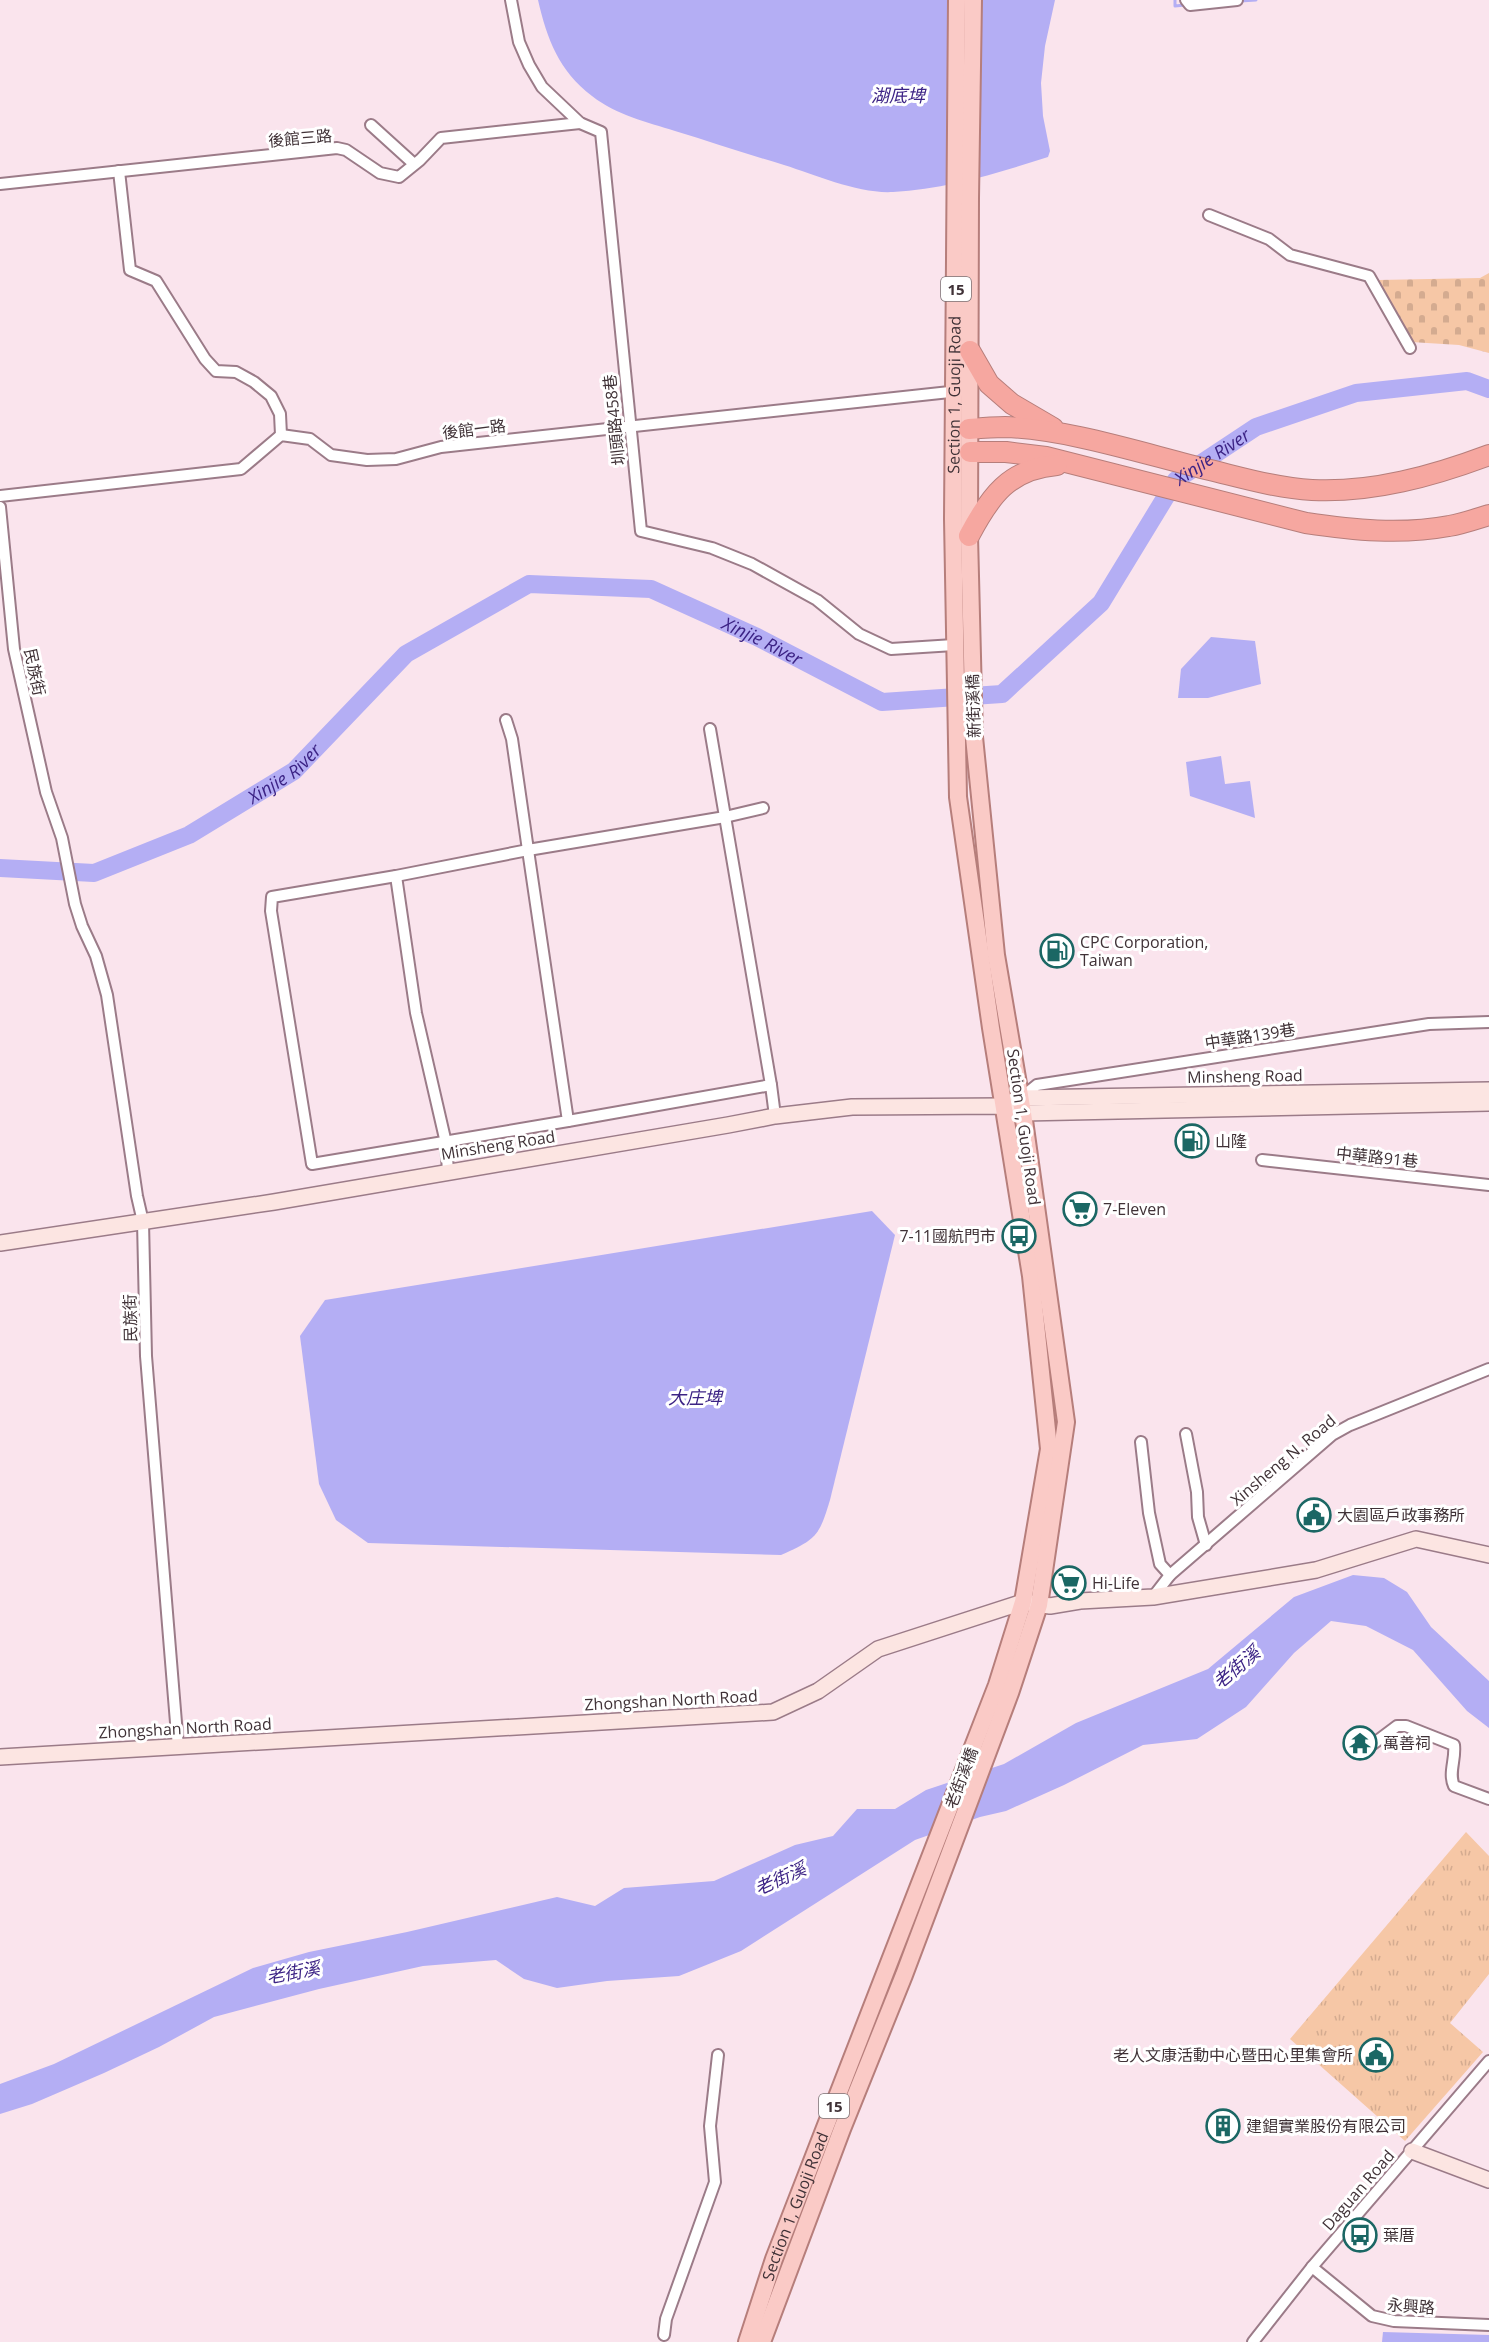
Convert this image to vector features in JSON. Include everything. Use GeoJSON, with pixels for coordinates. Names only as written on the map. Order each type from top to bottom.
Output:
{"type":"FeatureCollection","features":[{"type":"Feature","properties":{"kind":"highway"},"geometry":{"type":"LineString","coordinates":[[970,351],[988,384],[1000,394],[1037,420],[1078,437]]}},
{"type":"Feature","properties":{"kind":"highway"},"geometry":{"type":"LineString","coordinates":[[969,429],[1007,428],[1078,437],[1289,488],[1323,490],[1375,486],[1415,479],[1489,455]]}},
{"type":"Feature","properties":{"kind":"highway"},"geometry":{"type":"LineString","coordinates":[[962,448],[1046,457],[1125,475],[1306,523],[1373,531],[1449,526],[1489,515]]}},
{"type":"Feature","properties":{"kind":"highway"},"geometry":{"type":"LineString","coordinates":[[969,536],[996,492],[1009,481],[1027,470],[1071,463]]}},
{"type":"Feature","properties":{"kind":"main road","name":"Section 1, Guoji Road"},"geometry":{"type":"LineString","coordinates":[[954,645],[963,390],[957,0]]}},
{"type":"Feature","properties":{"kind":"main road","name":"Section 1, Guoji Road"},"geometry":{"type":"LineString","coordinates":[[969,429],[963,390],[970,351],[973,0]]}},
{"type":"Feature","properties":{"kind":"main road"},"geometry":{"type":"LineString","coordinates":[[962,448],[969,429]]}},
{"type":"Feature","properties":{"kind":"main road","name":"Section 1, Guoji Road"},"geometry":{"type":"LineString","coordinates":[[962,448],[969,536],[972,641]]}},
{"type":"Feature","properties":{"kind":"main road","name":"新街溪橋"},"geometry":{"type":"LineString","coordinates":[[972,641],[977,770]]}},
{"type":"Feature","properties":{"kind":"main road","name":"新街溪橋"},"geometry":{"type":"LineString","coordinates":[[954,645],[957,766]]}},
{"type":"Feature","properties":{"kind":"main road","name":"Section 1, Guoji Road"},"geometry":{"type":"LineString","coordinates":[[957,766],[960,809],[1031,1276],[1048,1449],[1031,1604]]}},
{"type":"Feature","properties":{"kind":"main road","name":"Section 1, Guoji Road"},"geometry":{"type":"LineString","coordinates":[[977,770],[996,955],[1022,1106],[1066,1422],[1031,1604],[1004,1689]]}},
{"type":"Feature","properties":{"kind":"main road","name":"老街溪橋"},"geometry":{"type":"LineString","coordinates":[[932,1875],[1004,1689]]}},
{"type":"Feature","properties":{"kind":"main road","name":"Section 1, Guoji Road"},"geometry":{"type":"LineString","coordinates":[[747,2342],[774,2259],[932,1875]]}},
{"type":"Feature","properties":{"kind":"main road","name":"Section 1, Guoji Road"},"geometry":{"type":"LineString","coordinates":[[762,2342],[842,2129],[904,1975],[932,1875]]}},
{"type":"Feature","properties":{"kind":"street","name":"圳頭路458巷"},"geometry":{"type":"LineString","coordinates":[[511,0],[519,42],[542,87],[580,123],[601,132],[640,531],[712,548],[752,564],[817,600],[859,634],[891,649],[954,645]]}},
{"type":"Feature","properties":{"kind":"street"},"geometry":{"type":"LineString","coordinates":[[1186,0],[1190,4],[1237,0]]}},
{"type":"Feature","properties":{"kind":"street","name":"後館三路"},"geometry":{"type":"LineString","coordinates":[[0,183],[337,148],[346,150],[380,173],[399,177],[420,160],[441,138],[580,123]]}},
{"type":"Feature","properties":{"kind":"street"},"geometry":{"type":"LineString","coordinates":[[371,125],[414,164]]}},
{"type":"Feature","properties":{"kind":"street"},"geometry":{"type":"LineString","coordinates":[[0,496],[241,469],[281,435],[280,414],[271,396],[254,382],[236,372],[216,371],[205,359],[156,281],[130,270],[119,171]]}},
{"type":"Feature","properties":{"kind":"street"},"geometry":{"type":"LineString","coordinates":[[1209,215],[1269,239],[1290,255],[1369,276],[1410,348]]}},
{"type":"Feature","properties":{"kind":"street","name":"後館一路"},"geometry":{"type":"LineString","coordinates":[[281,435],[310,439],[332,455],[367,460],[396,459],[441,447],[963,390]]}},
{"type":"Feature","properties":{"kind":"street","name":"民族街"},"geometry":{"type":"LineString","coordinates":[[0,507],[14,649],[46,792],[62,838],[82,926],[96,956],[107,995],[136,1196],[143,1222],[146,1356],[178,1747]]}},
{"type":"Feature","properties":{"kind":"street"},"geometry":{"type":"LineString","coordinates":[[506,720],[512,739],[568,1121]]}},
{"type":"Feature","properties":{"kind":"street"},"geometry":{"type":"LineString","coordinates":[[710,729],[775,1116]]}},
{"type":"Feature","properties":{"kind":"street"},"geometry":{"type":"LineString","coordinates":[[763,808],[725,817],[272,897],[271,910],[312,1164],[446,1143],[771,1085]]}},
{"type":"Feature","properties":{"kind":"street"},"geometry":{"type":"LineString","coordinates":[[396,876],[416,1013],[446,1143],[448,1171]]}},
{"type":"Feature","properties":{"kind":"street","name":"中華路139巷"},"geometry":{"type":"LineString","coordinates":[[1022,1106],[1038,1085],[1429,1024],[1489,1022]]}},
{"type":"Feature","properties":{"kind":"street","name":"Minsheng Road"},"geometry":{"type":"LineString","coordinates":[[1022,1106],[1489,1090]]}},
{"type":"Feature","properties":{"kind":"street","name":"Minsheng Road"},"geometry":{"type":"LineString","coordinates":[[0,1243],[274,1202],[775,1116],[852,1107],[1489,1103]]}},
{"type":"Feature","properties":{"kind":"street","name":"中華路91巷"},"geometry":{"type":"LineString","coordinates":[[1262,1160],[1489,1185]]}},
{"type":"Feature","properties":{"kind":"street","name":"Xinsheng N. Road"},"geometry":{"type":"LineString","coordinates":[[1153,1597],[1170,1575],[1332,1435],[1350,1425],[1489,1369]]}},
{"type":"Feature","properties":{"kind":"street"},"geometry":{"type":"LineString","coordinates":[[1186,1434],[1197,1492],[1198,1516],[1206,1545]]}},
{"type":"Feature","properties":{"kind":"street"},"geometry":{"type":"LineString","coordinates":[[1140,1442],[1149,1513],[1160,1564],[1170,1575]]}},
{"type":"Feature","properties":{"kind":"street","name":"Zhongshan North Road"},"geometry":{"type":"LineString","coordinates":[[0,1757],[773,1712],[818,1691],[878,1649],[1031,1604],[1050,1606],[1153,1597],[1316,1570],[1416,1539],[1489,1555]]}},
{"type":"Feature","properties":{"kind":"street"},"geometry":{"type":"LineString","coordinates":[[1373,1744],[1397,1726],[1406,1726],[1454,1745],[1456,1754],[1450,1779],[1454,1786],[1489,1799]]}},
{"type":"Feature","properties":{"kind":"street"},"geometry":{"type":"LineString","coordinates":[[664,2335],[666,2319],[715,2182],[710,2126],[718,2055]]}},
{"type":"Feature","properties":{"kind":"street","name":"Daguan Road"},"geometry":{"type":"LineString","coordinates":[[1253,2342],[1312,2267],[1489,2061]]}},
{"type":"Feature","properties":{"kind":"street"},"geometry":{"type":"LineString","coordinates":[[1412,2151],[1489,2180]]}},
{"type":"Feature","properties":{"kind":"street","name":"永興路"},"geometry":{"type":"LineString","coordinates":[[1312,2267],[1372,2316],[1394,2321],[1489,2325]]}},
{"type":"Feature","properties":{"kind":"green space"},"geometry":{"type":"Polygon","coordinates":[[[1489,273],[1489,353],[1459,345],[1411,342],[1388,318],[1378,280],[1480,278],[1489,273]]]}},
{"type":"Feature","properties":{"kind":"green space"},"geometry":{"type":"Polygon","coordinates":[[[1466,1832],[1489,1856],[1489,1974],[1450,2023],[1483,2052],[1405,2141],[1290,2039],[1466,1832]]]}},
{"type":"Feature","properties":{"kind":"water","name":"湖底埤"},"geometry":{"type":"Polygon","coordinates":[[[538,0],[1055,0],[1045,46],[1041,83],[1043,116],[1050,151],[1048,157],[933,188],[880,192],[838,183],[643,121],[601,103],[571,76],[563,65],[550,41],[538,0]]]}},
{"type":"Feature","properties":{"kind":"water"},"geometry":{"type":"Polygon","coordinates":[[[1211,637],[1255,641],[1261,684],[1208,698],[1178,698],[1181,669],[1211,637]]]}},
{"type":"Feature","properties":{"kind":"water"},"geometry":{"type":"Polygon","coordinates":[[[1221,756],[1225,784],[1250,781],[1255,818],[1190,796],[1186,762],[1221,756]]]}},
{"type":"Feature","properties":{"kind":"water","name":"大庄埤"},"geometry":{"type":"Polygon","coordinates":[[[872,1211],[895,1235],[830,1500],[819,1529],[802,1545],[781,1555],[368,1543],[336,1520],[319,1484],[300,1336],[325,1300],[872,1211]]]}},
{"type":"Feature","properties":{"kind":"water","name":"老街溪"},"geometry":{"type":"Polygon","coordinates":[[[1353,1575],[1384,1578],[1407,1592],[1431,1627],[1489,1681],[1489,1728],[1467,1711],[1413,1650],[1366,1626],[1331,1621],[1294,1653],[1246,1707],[1197,1739],[1143,1745],[1006,1811],[980,1817],[915,1840],[741,1951],[679,1976],[607,1981],[557,1988],[524,1979],[496,1960],[423,1966],[319,1989],[214,2017],[104,2073],[32,2104],[0,2114],[0,2084],[54,2064],[253,1968],[309,1952],[557,1897],[595,1906],[624,1888],[714,1881],[795,1845],[833,1836],[857,1809],[895,1809],[926,1790],[1004,1764],[1076,1723],[1208,1669],[1294,1597],[1353,1575]]]}},
{"type":"Feature","properties":{"kind":"water"},"geometry":{"type":"Polygon","coordinates":[[[1383,2332],[1489,2335],[1489,2342],[1382,2342],[1383,2332]]]}},
{"type":"Feature","properties":{"kind":"waterway"},"geometry":{"type":"LineString","coordinates":[[1175,0],[1175,6],[1185,5]]}},
{"type":"Feature","properties":{"kind":"waterway"},"geometry":{"type":"LineString","coordinates":[[1240,1],[1256,0]]}},
{"type":"Feature","properties":{"kind":"waterway","name":"Xinjie River"},"geometry":{"type":"LineString","coordinates":[[0,868],[94,873],[189,835],[294,771],[406,654],[529,584],[651,589],[757,637],[882,702],[1002,694],[1101,603],[1176,480],[1256,427],[1356,393],[1467,381],[1489,389]]}},
{"type":"Feature","properties":{"kind":"place","name":"CPC Corporation, Taiwan"},"geometry":{"type":"Point","coordinates":[1057,951]}},
{"type":"Feature","properties":{"kind":"place","name":"山隆"},"geometry":{"type":"Point","coordinates":[1192,1141]}},
{"type":"Feature","properties":{"kind":"place","name":"7-Eleven"},"geometry":{"type":"Point","coordinates":[1080,1209]}},
{"type":"Feature","properties":{"kind":"place","name":"7-11國航門市"},"geometry":{"type":"Point","coordinates":[1019,1236]}},
{"type":"Feature","properties":{"kind":"place","name":"大園區戶政事務所"},"geometry":{"type":"Point","coordinates":[1314,1515]}},
{"type":"Feature","properties":{"kind":"place","name":"Hi-Life"},"geometry":{"type":"Point","coordinates":[1069,1583]}},
{"type":"Feature","properties":{"kind":"place","name":"萬善祠"},"geometry":{"type":"Point","coordinates":[1360,1743]}},
{"type":"Feature","properties":{"kind":"place","name":"老人文康活動中心暨田心里集會所"},"geometry":{"type":"Point","coordinates":[1376,2055]}},
{"type":"Feature","properties":{"kind":"place","name":"建錩實業股份有限公司"},"geometry":{"type":"Point","coordinates":[1223,2126]}},
{"type":"Feature","properties":{"kind":"place","name":"葉厝"},"geometry":{"type":"Point","coordinates":[1360,2235]}}]}
